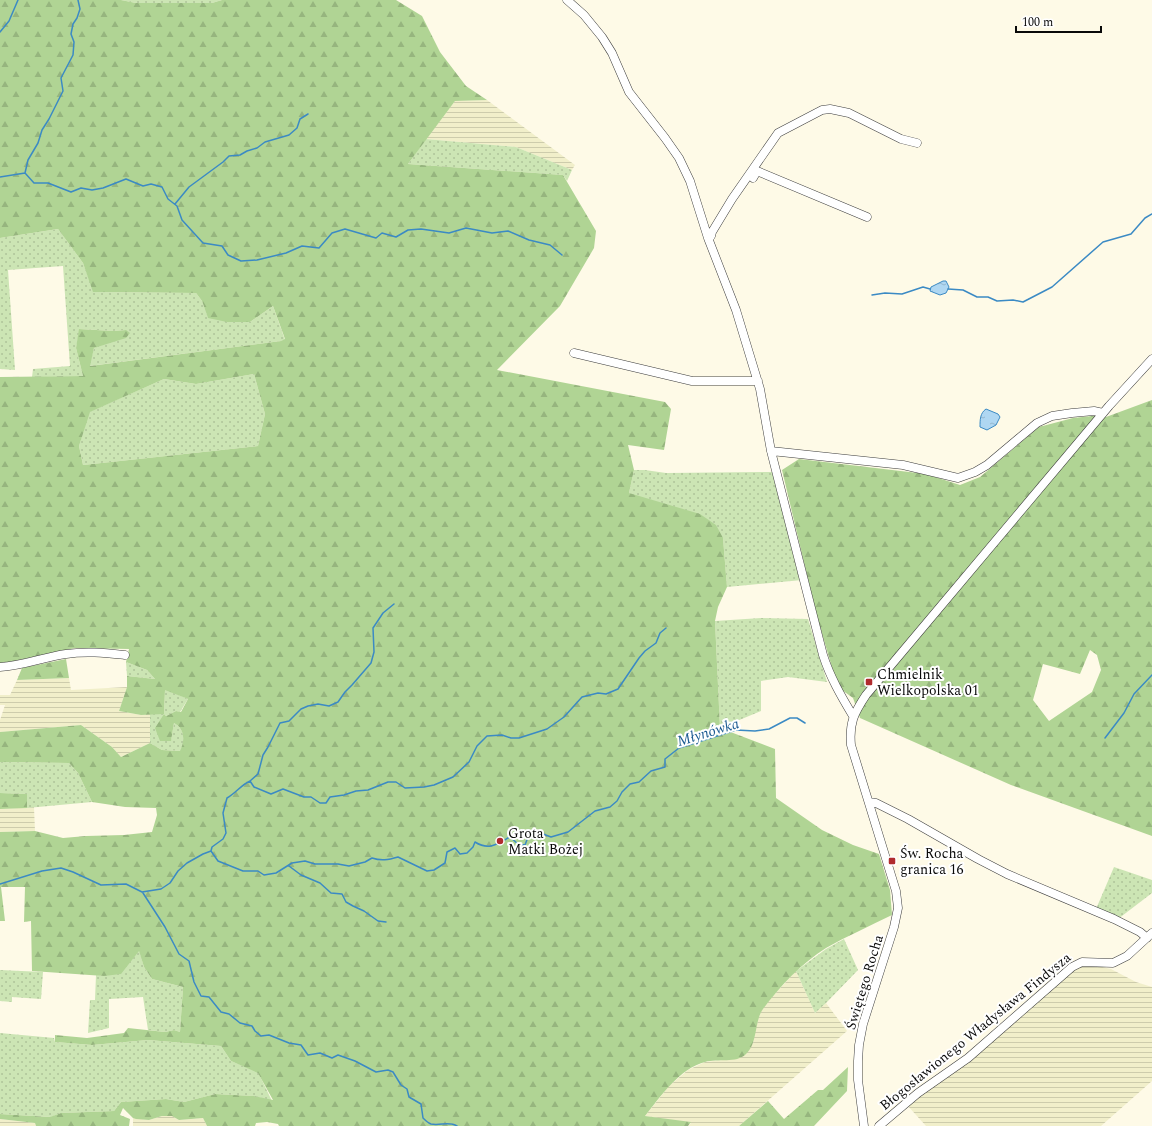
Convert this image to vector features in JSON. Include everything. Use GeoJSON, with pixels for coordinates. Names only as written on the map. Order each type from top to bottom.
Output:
{"type":"FeatureCollection","features":[{"type":"Feature","properties":{"kind":"street"},"geometry":{"type":"LineString","coordinates":[[567,0],[584,15],[602,37],[612,53],[629,92],[665,138],[682,163],[690,181],[736,310],[758,382],[771,451],[823,655],[842,699],[853,716],[866,695],[1103,413],[1152,359]]}},
{"type":"Feature","properties":{"kind":"street"},"geometry":{"type":"LineString","coordinates":[[709,237],[732,200],[778,133],[822,110],[830,109],[849,113],[901,140],[917,143]]}},
{"type":"Feature","properties":{"kind":"street"},"geometry":{"type":"LineString","coordinates":[[709,237],[713,235],[757,171],[867,217]]}},
{"type":"Feature","properties":{"kind":"street"},"geometry":{"type":"LineString","coordinates":[[574,353],[692,381],[758,382]]}},
{"type":"Feature","properties":{"kind":"street"},"geometry":{"type":"LineString","coordinates":[[771,451],[903,465],[958,478],[975,472],[987,465],[1038,423],[1052,416],[1072,412],[1094,411],[1103,413]]}},
{"type":"Feature","properties":{"kind":"street"},"geometry":{"type":"LineString","coordinates":[[0,667],[25,664],[66,654],[90,652],[125,655]]}},
{"type":"Feature","properties":{"kind":"street","name":"Świętego Rocha"},"geometry":{"type":"LineString","coordinates":[[853,716],[851,726],[851,746],[896,891],[898,908],[894,927],[863,1024],[859,1045],[858,1076],[864,1126]]}},
{"type":"Feature","properties":{"kind":"street"},"geometry":{"type":"LineString","coordinates":[[869,802],[876,803],[908,818],[1001,871],[1149,935]]}},
{"type":"Feature","properties":{"kind":"street","name":"Błogosławionego Władysława Findysza"},"geometry":{"type":"LineString","coordinates":[[880,1126],[918,1093],[968,1058],[1072,967],[1082,962],[1113,963],[1127,956],[1149,935]]}},
{"type":"Feature","properties":{"kind":"shaded area"},"geometry":{"type":"Polygon","coordinates":[[[487,100],[575,165],[572,170],[516,147],[426,139],[455,101],[487,100]]]}},
{"type":"Feature","properties":{"kind":"shaded area"},"geometry":{"type":"Polygon","coordinates":[[[69,678],[71,690],[127,687],[119,711],[141,715],[150,714],[150,743],[121,757],[112,747],[81,725],[0,732],[0,720],[5,705],[0,705],[0,695],[10,695],[17,680],[69,678]]]}},
{"type":"Feature","properties":{"kind":"shaded area"},"geometry":{"type":"Polygon","coordinates":[[[34,807],[35,831],[0,832],[0,809],[34,807]]]}},
{"type":"Feature","properties":{"kind":"shaded area"},"geometry":{"type":"Polygon","coordinates":[[[1089,964],[1111,969],[1136,982],[1152,987],[1152,1081],[1101,1126],[926,1126],[907,1105],[1077,967],[1089,964]]]}},
{"type":"Feature","properties":{"kind":"shaded area"},"geometry":{"type":"Polygon","coordinates":[[[796,971],[815,1013],[826,1003],[847,1031],[739,1126],[688,1126],[691,1123],[645,1116],[669,1086],[688,1070],[705,1062],[739,1058],[753,1043],[761,1011],[796,971]]]}},
{"type":"Feature","properties":{"kind":"shaded area"},"geometry":{"type":"Polygon","coordinates":[[[162,1116],[172,1116],[179,1120],[203,1118],[207,1126],[133,1126],[133,1118],[149,1120],[162,1116]]]}},
{"type":"Feature","properties":{"kind":"shaded area"},"geometry":{"type":"Polygon","coordinates":[[[0,1119],[35,1123],[36,1126],[0,1126],[0,1119]]]}},
{"type":"Feature","properties":{"kind":"green space"},"geometry":{"type":"Polygon","coordinates":[[[0,0],[121,0],[136,3],[212,3],[222,0],[396,0],[422,16],[440,52],[466,86],[487,100],[455,101],[408,164],[563,175],[596,231],[594,248],[560,306],[497,370],[665,402],[671,409],[664,450],[628,445],[634,470],[629,493],[700,514],[716,525],[723,538],[727,587],[718,607],[715,621],[720,728],[775,749],[776,798],[822,830],[853,845],[879,854],[890,890],[892,915],[826,948],[808,961],[792,976],[760,1014],[752,1044],[746,1054],[732,1060],[705,1062],[687,1071],[671,1084],[645,1116],[691,1122],[688,1126],[279,1126],[278,1124],[267,1122],[256,1123],[255,1126],[207,1126],[203,1118],[179,1120],[172,1116],[162,1116],[149,1120],[136,1119],[123,1108],[120,1115],[130,1119],[129,1126],[36,1126],[35,1123],[0,1119],[0,1114],[50,1117],[61,1113],[114,1111],[121,1102],[166,1099],[184,1102],[215,1094],[254,1096],[273,1100],[258,1073],[231,1061],[221,1046],[148,1040],[92,1045],[55,1042],[55,1035],[87,1038],[124,1033],[128,1028],[165,1032],[174,1030],[180,1032],[183,987],[152,979],[144,967],[139,951],[121,974],[104,976],[32,971],[31,921],[24,922],[25,887],[1,887],[5,921],[0,921],[0,832],[35,831],[63,838],[152,832],[157,815],[156,808],[125,807],[92,802],[78,773],[69,763],[0,762],[0,732],[81,725],[112,747],[121,757],[150,743],[162,750],[180,751],[183,743],[183,736],[180,728],[174,723],[171,741],[160,741],[155,728],[164,714],[141,715],[119,711],[127,687],[127,676],[155,679],[147,670],[126,662],[129,649],[75,648],[0,664],[0,377],[83,376],[76,348],[79,329],[113,331],[126,330],[130,333],[126,338],[94,348],[90,366],[281,341],[285,339],[273,306],[250,322],[227,322],[208,318],[202,301],[196,293],[93,292],[83,263],[58,229],[0,238],[0,0]],[[254,374],[196,384],[164,379],[90,412],[79,446],[83,465],[258,446],[265,414],[254,374]],[[165,690],[164,714],[166,716],[176,711],[181,712],[188,699],[165,690]]]}},
{"type":"Feature","properties":{"kind":"green space"},"geometry":{"type":"Polygon","coordinates":[[[121,0],[222,0],[212,3],[136,3],[121,0]]]}},
{"type":"Feature","properties":{"kind":"green space"},"geometry":{"type":"Polygon","coordinates":[[[426,139],[516,147],[572,170],[567,181],[563,175],[408,164],[426,139]]]}},
{"type":"Feature","properties":{"kind":"green space"},"geometry":{"type":"Polygon","coordinates":[[[58,229],[83,263],[94,292],[196,293],[202,301],[208,317],[250,322],[273,306],[285,340],[89,366],[94,348],[126,330],[113,331],[80,329],[76,348],[83,376],[32,377],[33,369],[70,366],[63,266],[8,270],[15,370],[0,369],[0,238],[58,229]]]}},
{"type":"Feature","properties":{"kind":"green space"},"geometry":{"type":"Polygon","coordinates":[[[254,374],[265,414],[258,446],[83,465],[79,446],[89,412],[164,379],[196,384],[254,374]]]}},
{"type":"Feature","properties":{"kind":"green space"},"geometry":{"type":"Polygon","coordinates":[[[1152,400],[1152,836],[1011,785],[860,718],[853,698],[842,690],[833,671],[816,613],[782,470],[799,459],[926,474],[960,485],[980,477],[1039,427],[1073,418],[1092,416],[1106,417],[1152,400]],[[1090,650],[1080,674],[1043,664],[1033,700],[1049,721],[1092,692],[1101,670],[1097,655],[1090,650]]]}},
{"type":"Feature","properties":{"kind":"green space"},"geometry":{"type":"Polygon","coordinates":[[[634,470],[666,473],[772,472],[802,580],[727,587],[723,538],[629,493],[634,470]]]}},
{"type":"Feature","properties":{"kind":"green space"},"geometry":{"type":"Polygon","coordinates":[[[761,618],[808,619],[827,682],[788,677],[761,681],[761,711],[720,728],[715,621],[761,618]]]}},
{"type":"Feature","properties":{"kind":"green space"},"geometry":{"type":"Polygon","coordinates":[[[66,659],[69,678],[17,680],[22,668],[66,659]]]}},
{"type":"Feature","properties":{"kind":"green space"},"geometry":{"type":"Polygon","coordinates":[[[126,662],[147,670],[155,679],[127,676],[126,662]]]}},
{"type":"Feature","properties":{"kind":"green space"},"geometry":{"type":"Polygon","coordinates":[[[165,689],[188,699],[180,712],[176,711],[166,716],[164,714],[165,689]]]}},
{"type":"Feature","properties":{"kind":"green space"},"geometry":{"type":"Polygon","coordinates":[[[150,714],[164,714],[171,740],[174,723],[178,725],[182,732],[183,743],[181,751],[162,750],[150,743],[150,714]]]}},
{"type":"Feature","properties":{"kind":"green space"},"geometry":{"type":"Polygon","coordinates":[[[0,762],[69,763],[78,773],[92,802],[27,808],[27,794],[0,793],[0,762]]]}},
{"type":"Feature","properties":{"kind":"green space"},"geometry":{"type":"Polygon","coordinates":[[[0,793],[27,794],[27,808],[0,809],[0,793]]]}},
{"type":"Feature","properties":{"kind":"green space"},"geometry":{"type":"Polygon","coordinates":[[[1114,867],[1152,880],[1152,893],[1118,919],[1096,909],[1114,867]]]}},
{"type":"Feature","properties":{"kind":"green space"},"geometry":{"type":"Polygon","coordinates":[[[844,939],[858,970],[815,1013],[796,971],[826,949],[844,939]]]}},
{"type":"Feature","properties":{"kind":"green space"},"geometry":{"type":"Polygon","coordinates":[[[139,950],[144,967],[152,979],[183,987],[180,1032],[174,1030],[165,1032],[148,1030],[143,997],[109,999],[109,1028],[88,1033],[90,1000],[95,1000],[96,975],[104,976],[139,950]]]}},
{"type":"Feature","properties":{"kind":"green space"},"geometry":{"type":"Polygon","coordinates":[[[0,970],[43,972],[41,999],[12,997],[12,1002],[0,1001],[0,970]]]}},
{"type":"Feature","properties":{"kind":"green space"},"geometry":{"type":"Polygon","coordinates":[[[0,1033],[54,1038],[55,1042],[92,1045],[148,1040],[221,1046],[231,1061],[258,1072],[272,1101],[254,1096],[215,1094],[184,1102],[166,1099],[121,1102],[114,1111],[61,1113],[51,1117],[0,1114],[0,1033]]]}},
{"type":"Feature","properties":{"kind":"green space"},"geometry":{"type":"Polygon","coordinates":[[[848,1067],[847,1091],[814,1126],[739,1126],[768,1101],[784,1119],[818,1090],[823,1090],[848,1067]]]}},
{"type":"Feature","properties":{"kind":"water"},"geometry":{"type":"Polygon","coordinates":[[[946,281],[949,287],[946,293],[940,295],[930,291],[931,287],[946,281]]]}},
{"type":"Feature","properties":{"kind":"water"},"geometry":{"type":"Polygon","coordinates":[[[986,409],[998,414],[1000,417],[996,425],[987,430],[980,427],[981,415],[986,409]]]}},
{"type":"Feature","properties":{"kind":"waterway"},"geometry":{"type":"LineString","coordinates":[[0,32],[9,21],[18,0]]}},
{"type":"Feature","properties":{"kind":"waterway"},"geometry":{"type":"LineString","coordinates":[[25,173],[28,160],[38,143],[42,130],[63,91],[61,78],[73,55],[74,42],[71,34],[73,24],[80,9],[78,0]]}},
{"type":"Feature","properties":{"kind":"waterway"},"geometry":{"type":"LineString","coordinates":[[175,204],[189,187],[229,156],[240,155],[257,148],[265,142],[289,135],[297,128],[300,119],[308,114]]}},
{"type":"Feature","properties":{"kind":"waterway"},"geometry":{"type":"LineString","coordinates":[[0,177],[25,173],[34,183],[48,183],[71,192],[81,188],[92,190],[103,188],[126,179],[143,186],[151,184],[162,187],[168,199],[177,206],[182,220],[203,243],[222,246],[228,255],[241,261],[257,260],[286,253],[302,246],[319,248],[332,233],[345,229],[376,238],[382,233],[396,237],[408,230],[421,229],[449,233],[466,228],[492,233],[508,231],[529,240],[550,245],[562,255]]}},
{"type":"Feature","properties":{"kind":"waterway"},"geometry":{"type":"LineString","coordinates":[[948,289],[963,290],[977,297],[988,297],[997,301],[1013,300],[1023,302],[1052,287],[1103,242],[1131,234],[1145,218],[1152,214]]}},
{"type":"Feature","properties":{"kind":"waterway"},"geometry":{"type":"LineString","coordinates":[[872,295],[885,293],[902,294],[923,287],[930,289]]}},
{"type":"Feature","properties":{"kind":"waterway"},"geometry":{"type":"LineString","coordinates":[[250,781],[258,774],[263,755],[280,723],[289,721],[301,709],[308,706],[318,704],[329,706],[338,702],[371,663],[374,652],[373,628],[383,613],[394,604]]}},
{"type":"Feature","properties":{"kind":"waterway"},"geometry":{"type":"LineString","coordinates":[[211,851],[212,847],[223,839],[226,833],[223,813],[227,798],[250,781],[254,787],[271,794],[283,789],[304,797],[311,797],[320,803],[326,803],[330,797],[368,790],[388,782],[396,782],[405,788],[434,785],[453,777],[469,762],[477,746],[487,736],[502,735],[511,738],[519,738],[547,729],[564,717],[582,697],[598,693],[606,694],[618,689],[639,658],[645,651],[656,643],[660,633],[666,628]]}},
{"type":"Feature","properties":{"kind":"waterway"},"geometry":{"type":"LineString","coordinates":[[1105,738],[1124,713],[1134,694],[1152,675]]}},
{"type":"Feature","properties":{"kind":"waterway","name":"Młynówka"},"geometry":{"type":"LineString","coordinates":[[0,884],[42,871],[61,868],[101,885],[126,884],[142,892],[161,889],[170,883],[178,871],[187,863],[211,851],[218,861],[243,871],[258,871],[264,875],[276,873],[292,863],[305,861],[315,864],[338,864],[349,866],[365,862],[372,858],[385,860],[398,857],[427,871],[434,870],[445,863],[447,852],[455,848],[460,854],[467,853],[473,847],[475,842],[480,845],[493,846],[510,837],[518,844],[525,845],[528,837],[537,838],[543,834],[551,837],[568,832],[595,811],[610,807],[617,801],[622,792],[630,784],[639,782],[651,771],[665,767],[665,759],[679,748],[736,730],[755,731],[769,729],[790,718],[797,718],[805,723]]}},
{"type":"Feature","properties":{"kind":"waterway"},"geometry":{"type":"LineString","coordinates":[[289,866],[301,875],[320,883],[331,893],[342,894],[346,902],[364,911],[378,921],[386,922]]}},
{"type":"Feature","properties":{"kind":"waterway"},"geometry":{"type":"LineString","coordinates":[[143,893],[165,927],[179,954],[189,961],[194,982],[201,996],[209,997],[221,1012],[229,1014],[240,1023],[252,1026],[261,1036],[269,1035],[289,1043],[301,1045],[308,1055],[320,1053],[332,1058],[338,1055],[355,1061],[376,1072],[388,1070],[393,1072],[401,1085],[407,1089],[409,1097],[421,1104],[423,1118],[431,1124],[451,1124],[457,1126]]}},
{"type":"Feature","properties":{"kind":"place","name":"Chmielnik Wielkopolska 01"},"geometry":{"type":"Point","coordinates":[869,682]}},
{"type":"Feature","properties":{"kind":"place","name":"Grota Matki Bożej"},"geometry":{"type":"Point","coordinates":[500,841]}},
{"type":"Feature","properties":{"kind":"place","name":"Św. Rocha granica 16"},"geometry":{"type":"Point","coordinates":[892,861]}}]}
